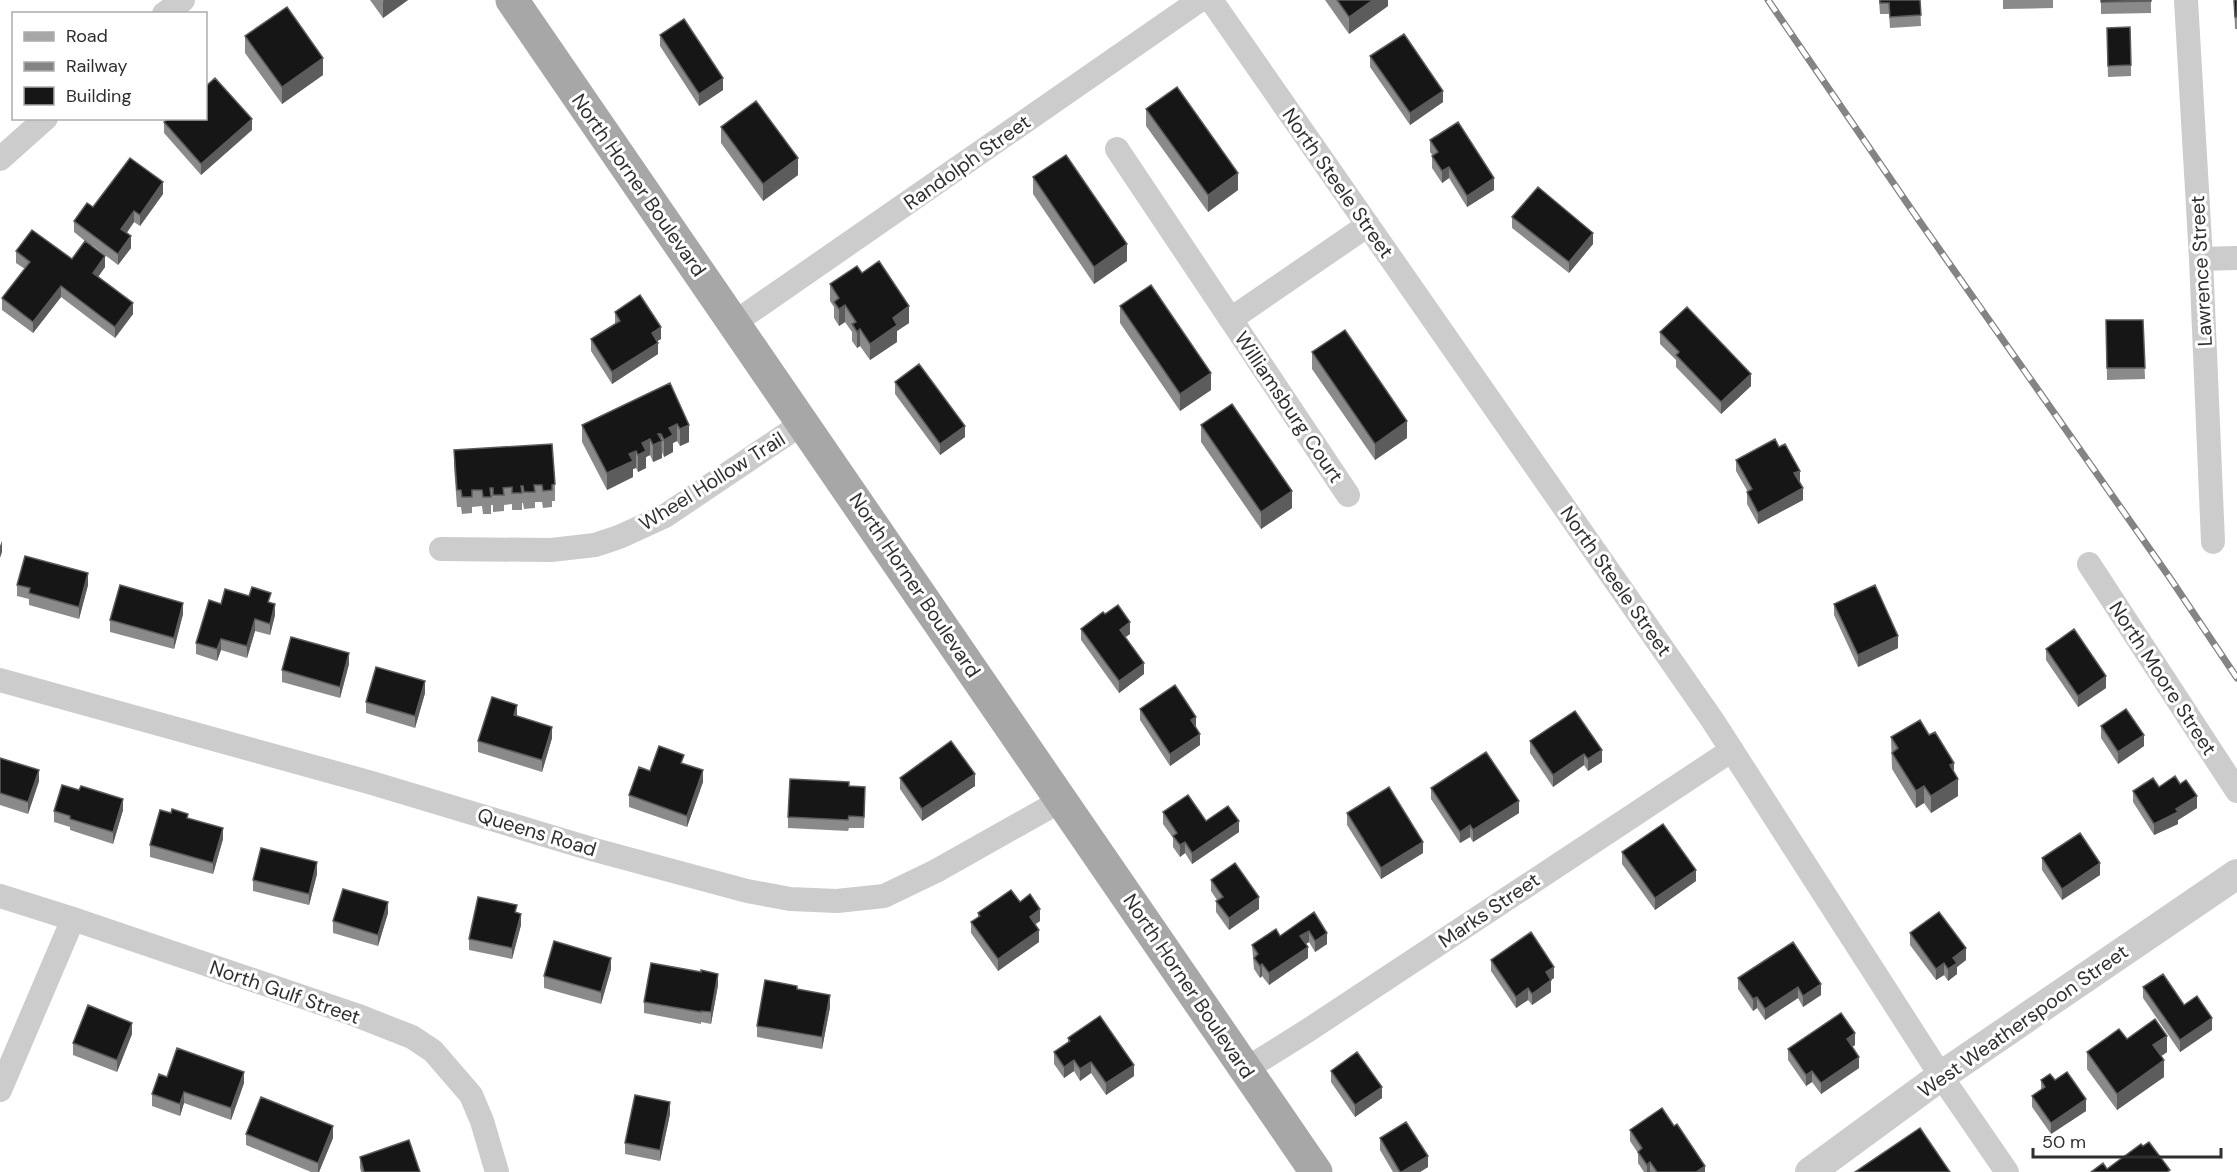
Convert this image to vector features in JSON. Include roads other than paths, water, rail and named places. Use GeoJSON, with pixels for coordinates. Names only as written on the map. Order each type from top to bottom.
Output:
{"type":"FeatureCollection","features":[{"type":"Feature","properties":{"kind":"main road","name":"North Horner Boulevard"},"geometry":{"type":"LineString","coordinates":[[512,0],[1316,1172]]}},
{"type":"Feature","properties":{"kind":"street"},"geometry":{"type":"LineString","coordinates":[[167,12],[183,0]]}},
{"type":"Feature","properties":{"kind":"street","name":"Randolph Street"},"geometry":{"type":"LineString","coordinates":[[734,323],[1200,0]]}},
{"type":"Feature","properties":{"kind":"street","name":"North Steele Street"},"geometry":{"type":"LineString","coordinates":[[1211,0],[1732,750],[1941,1076],[2007,1172]]}},
{"type":"Feature","properties":{"kind":"street","name":"Lawrence Street"},"geometry":{"type":"LineString","coordinates":[[2186,0],[2214,543]]}},
{"type":"Feature","properties":{"kind":"street"},"geometry":{"type":"LineString","coordinates":[[0,159],[44,120]]}},
{"type":"Feature","properties":{"kind":"street","name":"Williamsburg Court"},"geometry":{"type":"LineString","coordinates":[[1117,149],[1348,495]]}},
{"type":"Feature","properties":{"kind":"street","name":"Williamsburg Court"},"geometry":{"type":"LineString","coordinates":[[1231,319],[1368,225]]}},
{"type":"Feature","properties":{"kind":"street"},"geometry":{"type":"LineString","coordinates":[[2201,259],[2237,258]]}},
{"type":"Feature","properties":{"kind":"street","name":"Wheel Hollow Trail"},"geometry":{"type":"LineString","coordinates":[[441,549],[551,550],[595,544],[620,537],[665,516],[803,423]]}},
{"type":"Feature","properties":{"kind":"street","name":"North Moore Street"},"geometry":{"type":"LineString","coordinates":[[2089,564],[2237,790]]}},
{"type":"Feature","properties":{"kind":"street","name":"Queens Road"},"geometry":{"type":"LineString","coordinates":[[0,680],[372,783],[595,850],[747,891],[790,899],[837,901],[884,896],[936,872],[1062,800]]}},
{"type":"Feature","properties":{"kind":"street","name":"Marks Street"},"geometry":{"type":"LineString","coordinates":[[1246,1069],[1732,750]]}},
{"type":"Feature","properties":{"kind":"street","name":"West Weatherspoon Street"},"geometry":{"type":"LineString","coordinates":[[1810,1172],[1941,1076],[2237,874]]}},
{"type":"Feature","properties":{"kind":"street","name":"North Gulf Street"},"geometry":{"type":"LineString","coordinates":[[0,896],[73,919],[412,1037],[433,1051],[471,1095],[498,1172]]}},
{"type":"Feature","properties":{"kind":"street"},"geometry":{"type":"LineString","coordinates":[[0,1090],[73,919]]}},
{"type":"Feature","properties":{"kind":"railway"},"geometry":{"type":"LineString","coordinates":[[1768,0],[2237,678]]}}]}
